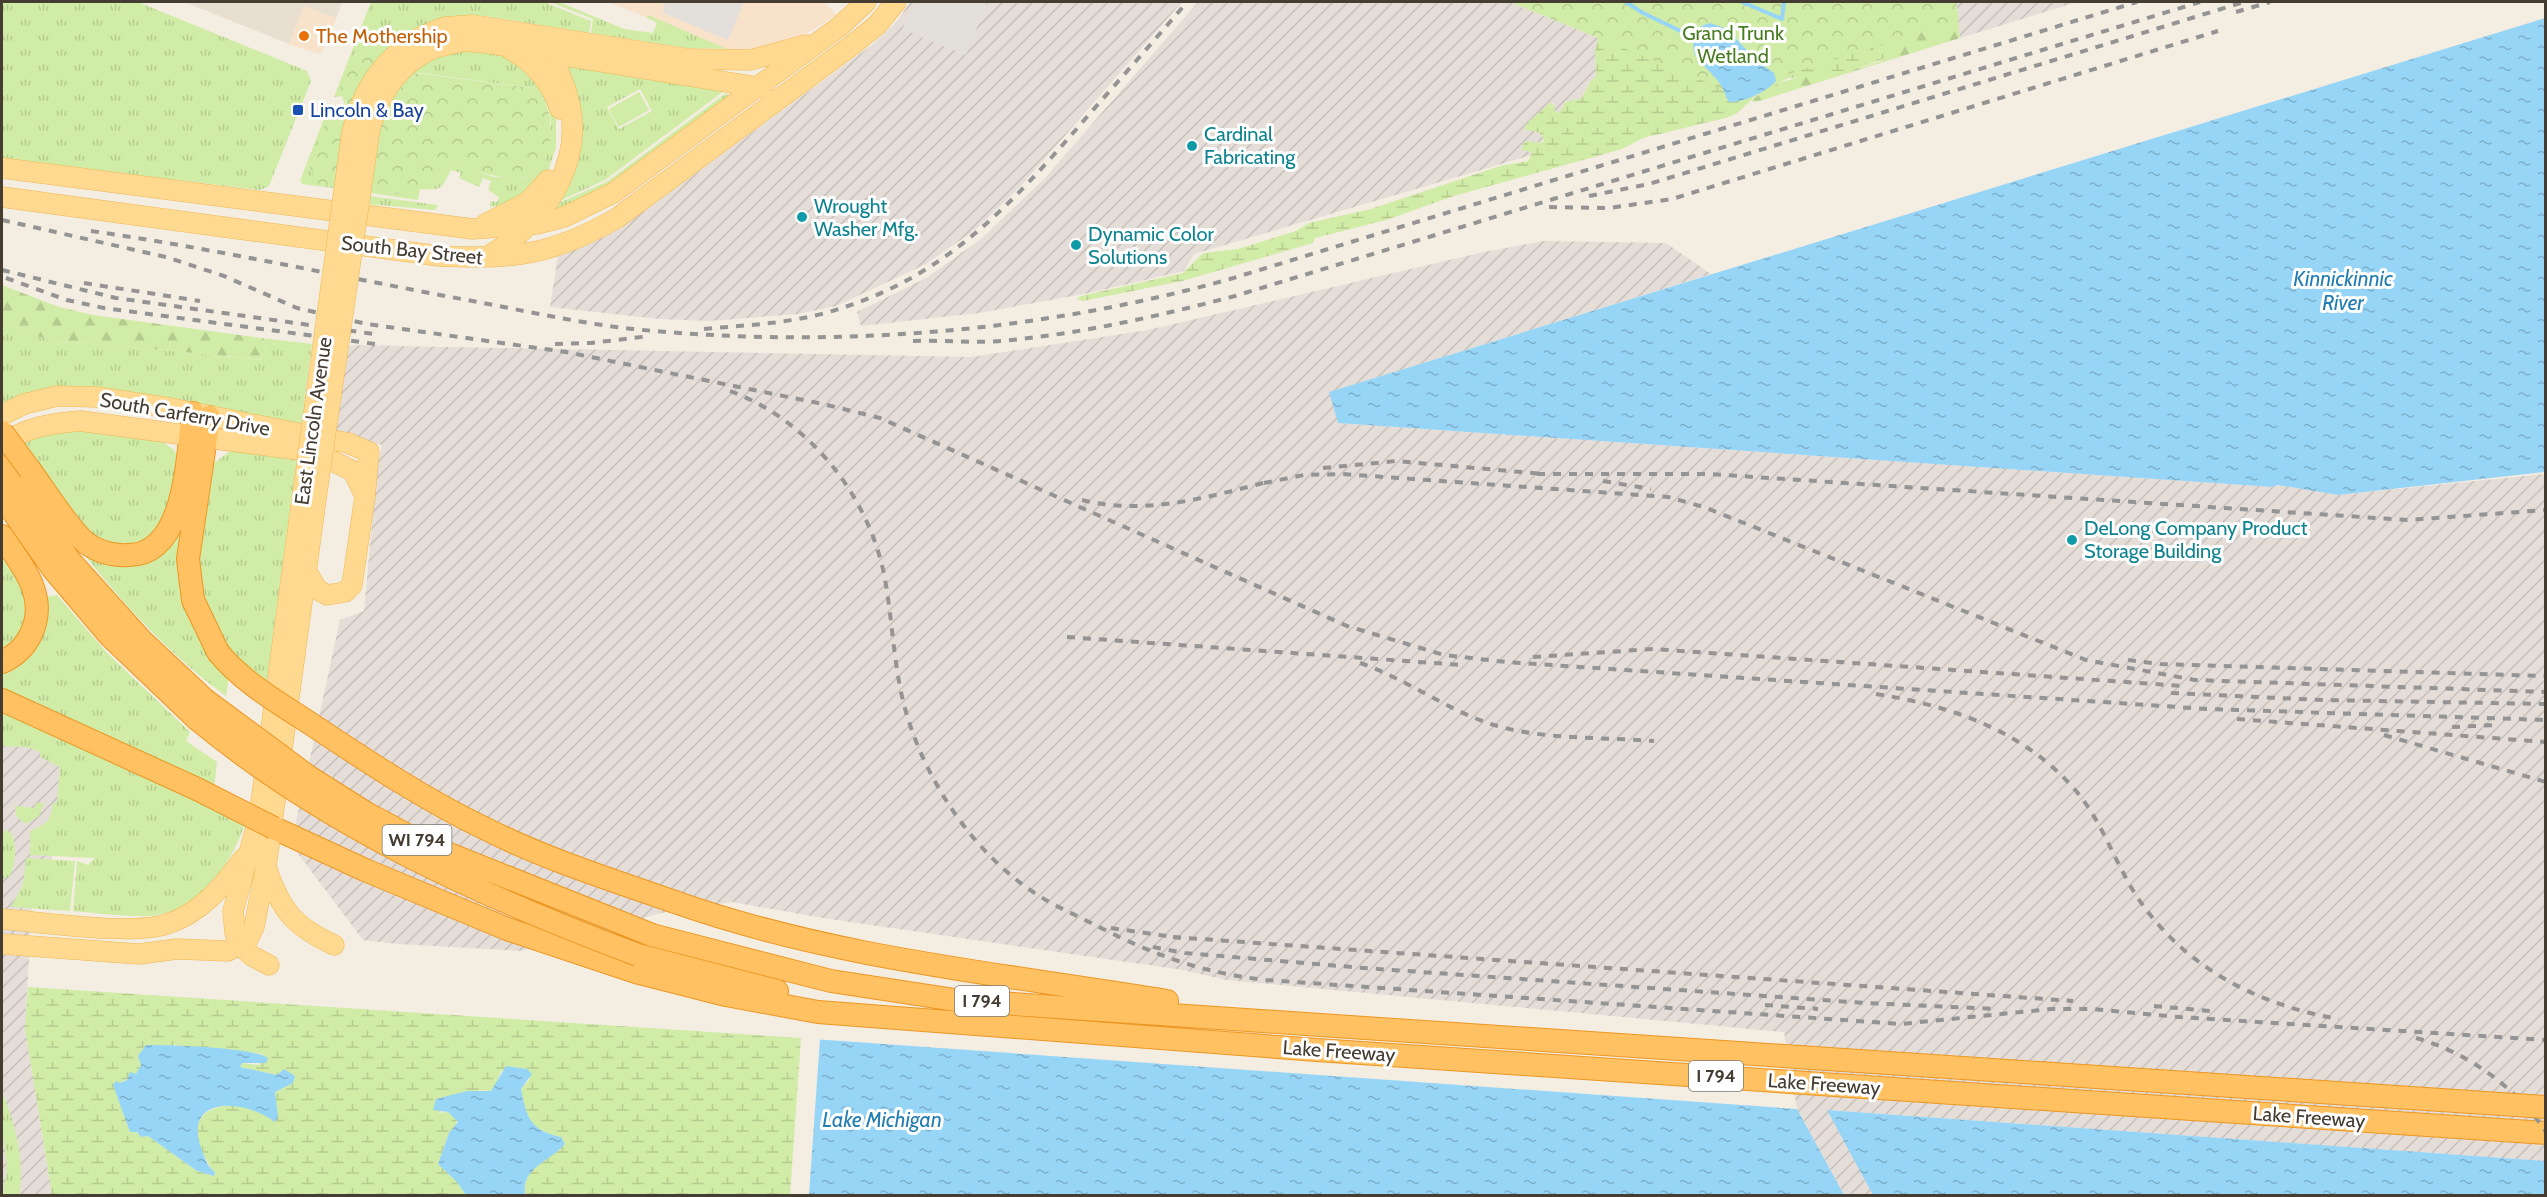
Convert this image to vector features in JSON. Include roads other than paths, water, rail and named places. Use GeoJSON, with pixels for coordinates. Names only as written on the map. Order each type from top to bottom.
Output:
{"type":"FeatureCollection","features":[{"type":"Feature","properties":{"kind":"highway"},"geometry":{"type":"LineString","coordinates":[[2,432],[12,479],[85,542],[101,552],[114,556],[134,555],[153,547],[168,532],[177,517],[200,426]]}},
{"type":"Feature","properties":{"kind":"highway"},"geometry":{"type":"LineString","coordinates":[[200,426],[188,559],[193,600],[218,652],[229,665],[263,692],[348,749],[486,830],[560,862],[725,920],[877,956],[1320,1025]]}},
{"type":"Feature","properties":{"kind":"highway","name":"WI 794"},"geometry":{"type":"LineString","coordinates":[[12,479],[53,569],[109,635],[201,710],[298,794],[421,864],[528,914],[638,956]]}},
{"type":"Feature","properties":{"kind":"highway"},"geometry":{"type":"LineString","coordinates":[[2,536],[27,573],[39,605],[35,626],[27,642],[16,655],[2,662]]}},
{"type":"Feature","properties":{"kind":"highway"},"geometry":{"type":"LineString","coordinates":[[2,700],[197,789],[365,870],[507,929],[636,972],[726,995],[818,1012],[886,1018]]}},
{"type":"Feature","properties":{"kind":"highway","name":"WI 794"},"geometry":{"type":"LineString","coordinates":[[201,710],[366,813],[414,838],[652,935]]}},
{"type":"Feature","properties":{"kind":"highway","name":"I 794"},"geometry":{"type":"LineString","coordinates":[[652,935],[831,981],[955,1000],[1320,1025]]}},
{"type":"Feature","properties":{"kind":"highway","name":"I 794"},"geometry":{"type":"LineString","coordinates":[[638,956],[886,1018]]}},
{"type":"Feature","properties":{"kind":"highway","name":"Lake Freeway"},"geometry":{"type":"LineString","coordinates":[[886,1018],[1317,1050],[2546,1133]]}},
{"type":"Feature","properties":{"kind":"highway","name":"Lake Freeway"},"geometry":{"type":"LineString","coordinates":[[1320,1025],[2546,1107]]}},
{"type":"Feature","properties":{"kind":"main road","name":"South Bay Street"},"geometry":{"type":"LineString","coordinates":[[2,168],[473,229],[528,225],[564,217],[613,193],[853,15],[866,2]]}},
{"type":"Feature","properties":{"kind":"main road","name":"South Bay Street"},"geometry":{"type":"LineString","coordinates":[[2,197],[427,255],[484,258],[544,252],[589,234],[617,218],[789,94],[871,30],[893,5]]}},
{"type":"Feature","properties":{"kind":"main road","name":"East Lincoln Avenue"},"geometry":{"type":"LineString","coordinates":[[430,41],[445,27],[473,25],[680,58],[720,61],[750,60],[817,42]]}},
{"type":"Feature","properties":{"kind":"main road"},"geometry":{"type":"LineString","coordinates":[[484,258],[509,244],[528,225],[561,182],[570,161],[573,142],[571,104],[552,53],[531,33]]}},
{"type":"Feature","properties":{"kind":"main road","name":"East Lincoln Avenue"},"geometry":{"type":"LineString","coordinates":[[242,941],[233,911],[259,817],[309,499],[358,110],[379,70],[398,52],[430,41],[463,41],[552,53],[789,94]]}},
{"type":"Feature","properties":{"kind":"main road"},"geometry":{"type":"LineString","coordinates":[[473,229],[513,211],[539,191],[550,177],[562,145],[563,125],[560,106],[552,89],[529,62],[500,45]]}},
{"type":"Feature","properties":{"kind":"main road","name":"South Carferry Drive"},"geometry":{"type":"LineString","coordinates":[[2,415],[24,404],[57,396],[96,397],[200,426],[314,452],[353,471],[365,496]]}},
{"type":"Feature","properties":{"kind":"main road","name":"South Carferry Drive"},"geometry":{"type":"LineString","coordinates":[[2,444],[27,430],[51,423],[81,421],[200,426],[348,443],[369,452],[365,496]]}},
{"type":"Feature","properties":{"kind":"main road"},"geometry":{"type":"LineString","coordinates":[[307,572],[317,589],[327,595],[345,592],[352,585],[365,496]]}},
{"type":"Feature","properties":{"kind":"main road","name":"East Lincoln Avenue"},"geometry":{"type":"LineString","coordinates":[[242,941],[259,914],[307,572],[309,499]]}},
{"type":"Feature","properties":{"kind":"main road"},"geometry":{"type":"LineString","coordinates":[[2,919],[143,929],[168,924],[194,910],[220,889],[250,850]]}},
{"type":"Feature","properties":{"kind":"main road"},"geometry":{"type":"LineString","coordinates":[[266,867],[275,893],[290,918],[306,932],[334,945]]}},
{"type":"Feature","properties":{"kind":"main road"},"geometry":{"type":"LineString","coordinates":[[2,944],[139,954],[177,949],[215,952],[242,941],[252,956],[269,965]]}},
{"type":"Feature","properties":{"kind":"water","name":"Kinnickinnic River"},"geometry":{"type":"Polygon","coordinates":[[[2545,18],[2545,472],[2338,495],[2278,485],[2272,487],[1338,423],[1329,392],[2545,18]]]}},
{"type":"Feature","properties":{"kind":"water"},"geometry":{"type":"Polygon","coordinates":[[[1710,23],[1727,29],[1758,62],[1774,73],[1776,81],[1754,96],[1741,101],[1729,102],[1720,84],[1696,57],[1694,51],[1693,44],[1701,26],[1710,23]]]}},
{"type":"Feature","properties":{"kind":"water","name":"Lake Michigan"},"geometry":{"type":"Polygon","coordinates":[[[813,1039],[1797,1109],[1844,1195],[801,1196],[813,1039]]]}},
{"type":"Feature","properties":{"kind":"water"},"geometry":{"type":"Polygon","coordinates":[[[146,1045],[210,1047],[246,1051],[268,1058],[266,1063],[242,1063],[240,1067],[277,1075],[284,1069],[295,1076],[293,1083],[275,1092],[278,1117],[275,1122],[246,1108],[231,1106],[218,1107],[207,1112],[199,1121],[198,1134],[203,1153],[215,1172],[214,1176],[197,1171],[148,1136],[141,1137],[137,1132],[130,1132],[113,1085],[116,1081],[120,1083],[127,1080],[130,1072],[136,1074],[141,1065],[138,1056],[146,1045]]]}},
{"type":"Feature","properties":{"kind":"water"},"geometry":{"type":"Polygon","coordinates":[[[506,1066],[527,1069],[532,1074],[521,1089],[528,1116],[537,1127],[561,1137],[565,1144],[532,1171],[527,1178],[525,1195],[466,1195],[457,1182],[438,1164],[449,1133],[458,1122],[448,1112],[433,1110],[436,1099],[467,1091],[491,1091],[506,1066]]]}},
{"type":"Feature","properties":{"kind":"water"},"geometry":{"type":"Polygon","coordinates":[[[1827,1110],[2545,1161],[2545,1195],[1873,1195],[1827,1110]]]}},
{"type":"Feature","properties":{"kind":"waterway"},"geometry":{"type":"LineString","coordinates":[[1626,2],[1643,13],[1695,38]]}},
{"type":"Feature","properties":{"kind":"waterway"},"geometry":{"type":"LineString","coordinates":[[1742,2],[1782,19],[1784,2]]}},
{"type":"Feature","properties":{"kind":"railway"},"geometry":{"type":"LineString","coordinates":[[704,329],[780,322],[825,313],[867,299],[905,281],[939,260],[1001,210],[1030,181],[1187,2]]}},
{"type":"Feature","properties":{"kind":"railway"},"geometry":{"type":"LineString","coordinates":[[91,231],[232,255],[570,320],[633,329],[708,335],[859,336],[934,332],[1009,324],[1157,297],[1230,279],[2137,2]]}},
{"type":"Feature","properties":{"kind":"railway"},"geometry":{"type":"LineString","coordinates":[[913,341],[990,342],[1060,334],[1148,317],[1235,296],[2200,2]]}},
{"type":"Feature","properties":{"kind":"railway"},"geometry":{"type":"LineString","coordinates":[[1589,196],[1649,184],[2244,2]]}},
{"type":"Feature","properties":{"kind":"railway"},"geometry":{"type":"LineString","coordinates":[[2236,12],[2270,2]]}},
{"type":"Feature","properties":{"kind":"railway"},"geometry":{"type":"LineString","coordinates":[[1549,207],[1609,208],[1672,199],[2218,31]]}},
{"type":"Feature","properties":{"kind":"railway"},"geometry":{"type":"LineString","coordinates":[[2,220],[166,257],[224,276],[297,308],[367,324],[566,352],[823,404],[880,418],[1347,626],[1444,655],[1506,662],[2207,709],[2546,720]]}},
{"type":"Feature","properties":{"kind":"railway"},"geometry":{"type":"LineString","coordinates":[[2,270],[116,298],[374,334]]}},
{"type":"Feature","properties":{"kind":"railway"},"geometry":{"type":"LineString","coordinates":[[6,278],[67,300],[104,308],[383,345]]}},
{"type":"Feature","properties":{"kind":"railway"},"geometry":{"type":"LineString","coordinates":[[84,283],[200,301]]}},
{"type":"Feature","properties":{"kind":"railway"},"geometry":{"type":"LineString","coordinates":[[555,344],[591,343],[650,336]]}},
{"type":"Feature","properties":{"kind":"railway"},"geometry":{"type":"LineString","coordinates":[[730,391],[785,420],[809,440],[830,463],[864,515],[876,544],[884,574],[898,678],[906,712],[928,768],[960,821],[980,845],[1026,887],[1064,910],[1163,956],[1222,973],[1266,980],[1901,1024],[2051,1009],[2093,1009],[2179,1017],[2546,1040]]}},
{"type":"Feature","properties":{"kind":"railway"},"geometry":{"type":"LineString","coordinates":[[1323,468],[1396,461],[1544,474]]}},
{"type":"Feature","properties":{"kind":"railway"},"geometry":{"type":"LineString","coordinates":[[1264,483],[1304,475],[1342,474],[1668,497],[1704,507],[2086,660],[2195,680],[2546,692]]}},
{"type":"Feature","properties":{"kind":"railway"},"geometry":{"type":"LineString","coordinates":[[1537,474],[1709,474],[2407,520],[2546,510]]}},
{"type":"Feature","properties":{"kind":"railway"},"geometry":{"type":"LineString","coordinates":[[1082,500],[1130,506],[1153,505],[1200,498],[1271,481]]}},
{"type":"Feature","properties":{"kind":"railway"},"geometry":{"type":"LineString","coordinates":[[1603,481],[1651,489]]}},
{"type":"Feature","properties":{"kind":"railway"},"geometry":{"type":"LineString","coordinates":[[1067,637],[1462,665]]}},
{"type":"Feature","properties":{"kind":"railway"},"geometry":{"type":"LineString","coordinates":[[1533,657],[1653,649],[2183,686]]}},
{"type":"Feature","properties":{"kind":"railway"},"geometry":{"type":"LineString","coordinates":[[2128,660],[2160,664],[2546,676]]}},
{"type":"Feature","properties":{"kind":"railway"},"geometry":{"type":"LineString","coordinates":[[1360,663],[1394,677],[1476,719],[1494,725],[1553,736],[1654,741]]}},
{"type":"Feature","properties":{"kind":"railway"},"geometry":{"type":"LineString","coordinates":[[2171,693],[2323,700],[2546,704]]}},
{"type":"Feature","properties":{"kind":"railway"},"geometry":{"type":"LineString","coordinates":[[1876,694],[1934,706],[1962,715],[2014,739],[2061,775],[2081,797],[2096,820],[2134,892],[2153,918],[2197,961],[2223,978],[2278,1004],[2339,1019]]}},
{"type":"Feature","properties":{"kind":"railway"},"geometry":{"type":"LineString","coordinates":[[2237,719],[2546,742]]}},
{"type":"Feature","properties":{"kind":"railway"},"geometry":{"type":"LineString","coordinates":[[2452,727],[2497,725]]}},
{"type":"Feature","properties":{"kind":"railway"},"geometry":{"type":"LineString","coordinates":[[2384,735],[2546,782]]}},
{"type":"Feature","properties":{"kind":"railway"},"geometry":{"type":"LineString","coordinates":[[1111,928],[1180,938]]}},
{"type":"Feature","properties":{"kind":"railway"},"geometry":{"type":"LineString","coordinates":[[1173,937],[2073,1001]]}},
{"type":"Feature","properties":{"kind":"railway"},"geometry":{"type":"LineString","coordinates":[[1153,947],[1185,953],[1364,968],[1865,1003],[1997,1009]]}},
{"type":"Feature","properties":{"kind":"railway"},"geometry":{"type":"LineString","coordinates":[[1765,1005],[1818,1009]]}},
{"type":"Feature","properties":{"kind":"railway"},"geometry":{"type":"LineString","coordinates":[[2154,1006],[2211,1011]]}},
{"type":"Feature","properties":{"kind":"railway"},"geometry":{"type":"LineString","coordinates":[[2416,1038],[2454,1052],[2489,1074],[2521,1101],[2546,1132]]}},
{"type":"Feature","properties":{"kind":"place","name":"The Mothership"},"geometry":{"type":"Point","coordinates":[304,36]}},
{"type":"Feature","properties":{"kind":"place","name":"Lincoln & Bay"},"geometry":{"type":"Point","coordinates":[298,110]}},
{"type":"Feature","properties":{"kind":"place","name":"Cardinal Fabricating"},"geometry":{"type":"Point","coordinates":[1192,146]}},
{"type":"Feature","properties":{"kind":"place","name":"Wrought Washer Mfg."},"geometry":{"type":"Point","coordinates":[802,217]}},
{"type":"Feature","properties":{"kind":"place","name":"Dynamic Color Solutions"},"geometry":{"type":"Point","coordinates":[1076,245]}},
{"type":"Feature","properties":{"kind":"place","name":"DeLong Company Product Storage Building"},"geometry":{"type":"Point","coordinates":[2072,540]}},
{"type":"Feature","properties":{"kind":"park label","name":"Grand Trunk Wetland"},"geometry":{"type":"Point","coordinates":[1733,44]}}]}
